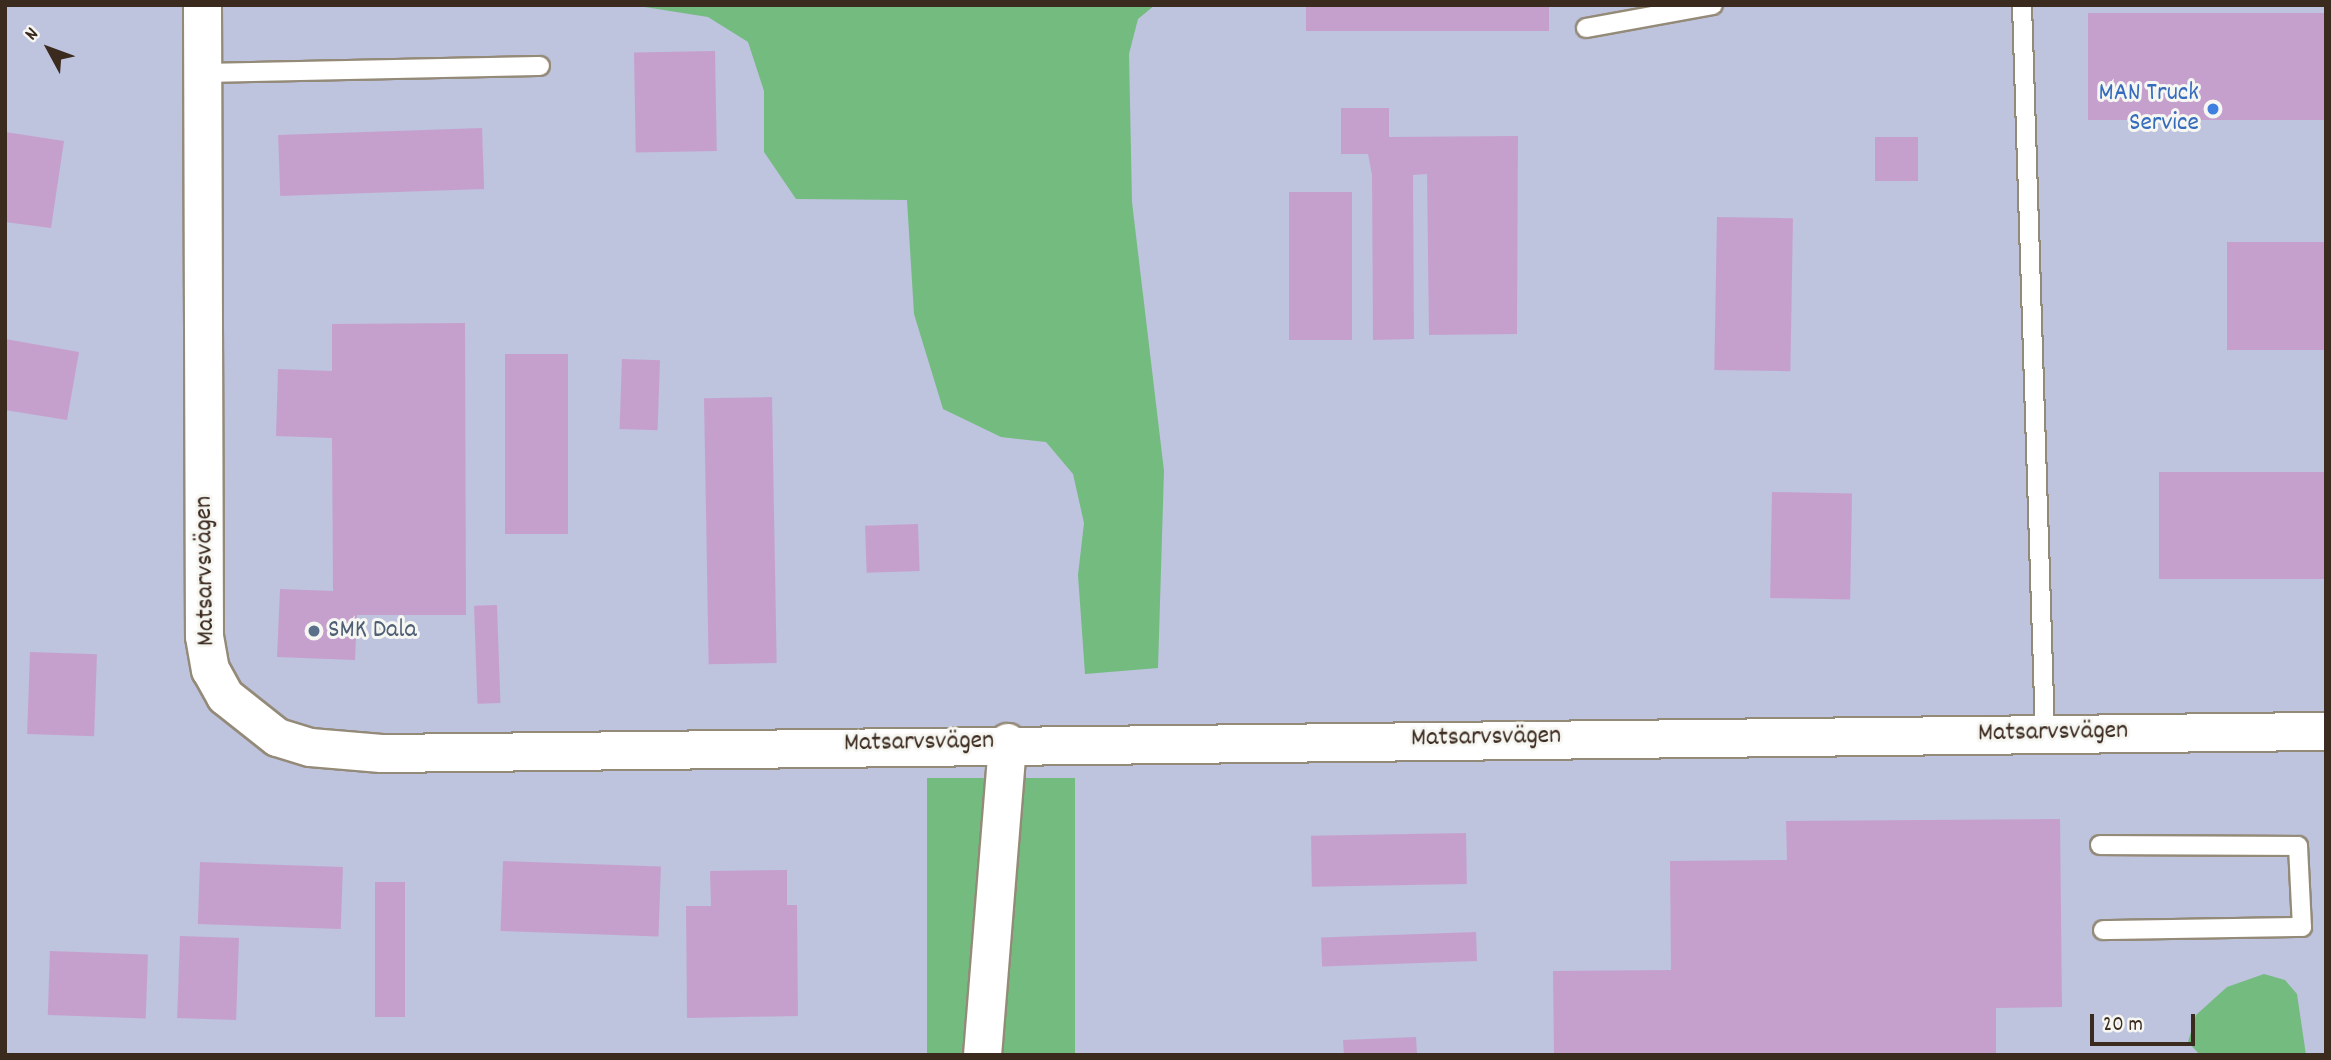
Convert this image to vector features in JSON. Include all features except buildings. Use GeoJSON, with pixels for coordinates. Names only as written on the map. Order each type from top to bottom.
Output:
{"type":"FeatureCollection","features":[{"type":"Feature","properties":{"kind":"street","name":"Matsarvsvägen"},"geometry":{"type":"LineString","coordinates":[[202,5],[204,636],[210,669],[240,712],[277,737],[351,752],[1007,742],[2326,731]]}},
{"type":"Feature","properties":{"kind":"street"},"geometry":{"type":"LineString","coordinates":[[982,1055],[1007,742]]}},
{"type":"Feature","properties":{"kind":"lane"},"geometry":{"type":"LineString","coordinates":[[1586,28],[1713,5]]}},
{"type":"Feature","properties":{"kind":"lane"},"geometry":{"type":"LineString","coordinates":[[2022,5],[2045,733]]}},
{"type":"Feature","properties":{"kind":"lane"},"geometry":{"type":"LineString","coordinates":[[202,72],[540,66]]}},
{"type":"Feature","properties":{"kind":"lane"},"geometry":{"type":"LineString","coordinates":[[2100,845],[2298,846],[2302,927],[2103,930]]}},
{"type":"Feature","properties":{"kind":"shaded area"},"geometry":{"type":"Polygon","coordinates":[[[5,5],[2326,5],[2326,1055],[5,1055],[5,5]]]}},
{"type":"Feature","properties":{"kind":"green space"},"geometry":{"type":"Polygon","coordinates":[[[632,5],[1155,5],[1138,19],[1129,54],[1132,202],[1164,471],[1158,668],[1085,674],[1078,575],[1084,523],[1073,474],[1046,442],[1001,437],[943,409],[914,314],[907,200],[796,199],[764,152],[764,91],[748,42],[708,17],[632,5]]]}},
{"type":"Feature","properties":{"kind":"green space"},"geometry":{"type":"Polygon","coordinates":[[[927,778],[1075,778],[1075,1055],[927,1055],[927,778]]]}},
{"type":"Feature","properties":{"kind":"green space"},"geometry":{"type":"Polygon","coordinates":[[[2264,974],[2285,980],[2297,994],[2306,1055],[2200,1055],[2188,1042],[2196,1015],[2227,987],[2264,974]]]}},
{"type":"Feature","properties":{"kind":"place","name":"MAN Truck Service"},"geometry":{"type":"Point","coordinates":[2213,109]}},
{"type":"Feature","properties":{"kind":"place","name":"SMK Dala"},"geometry":{"type":"Point","coordinates":[314,631]}}]}
